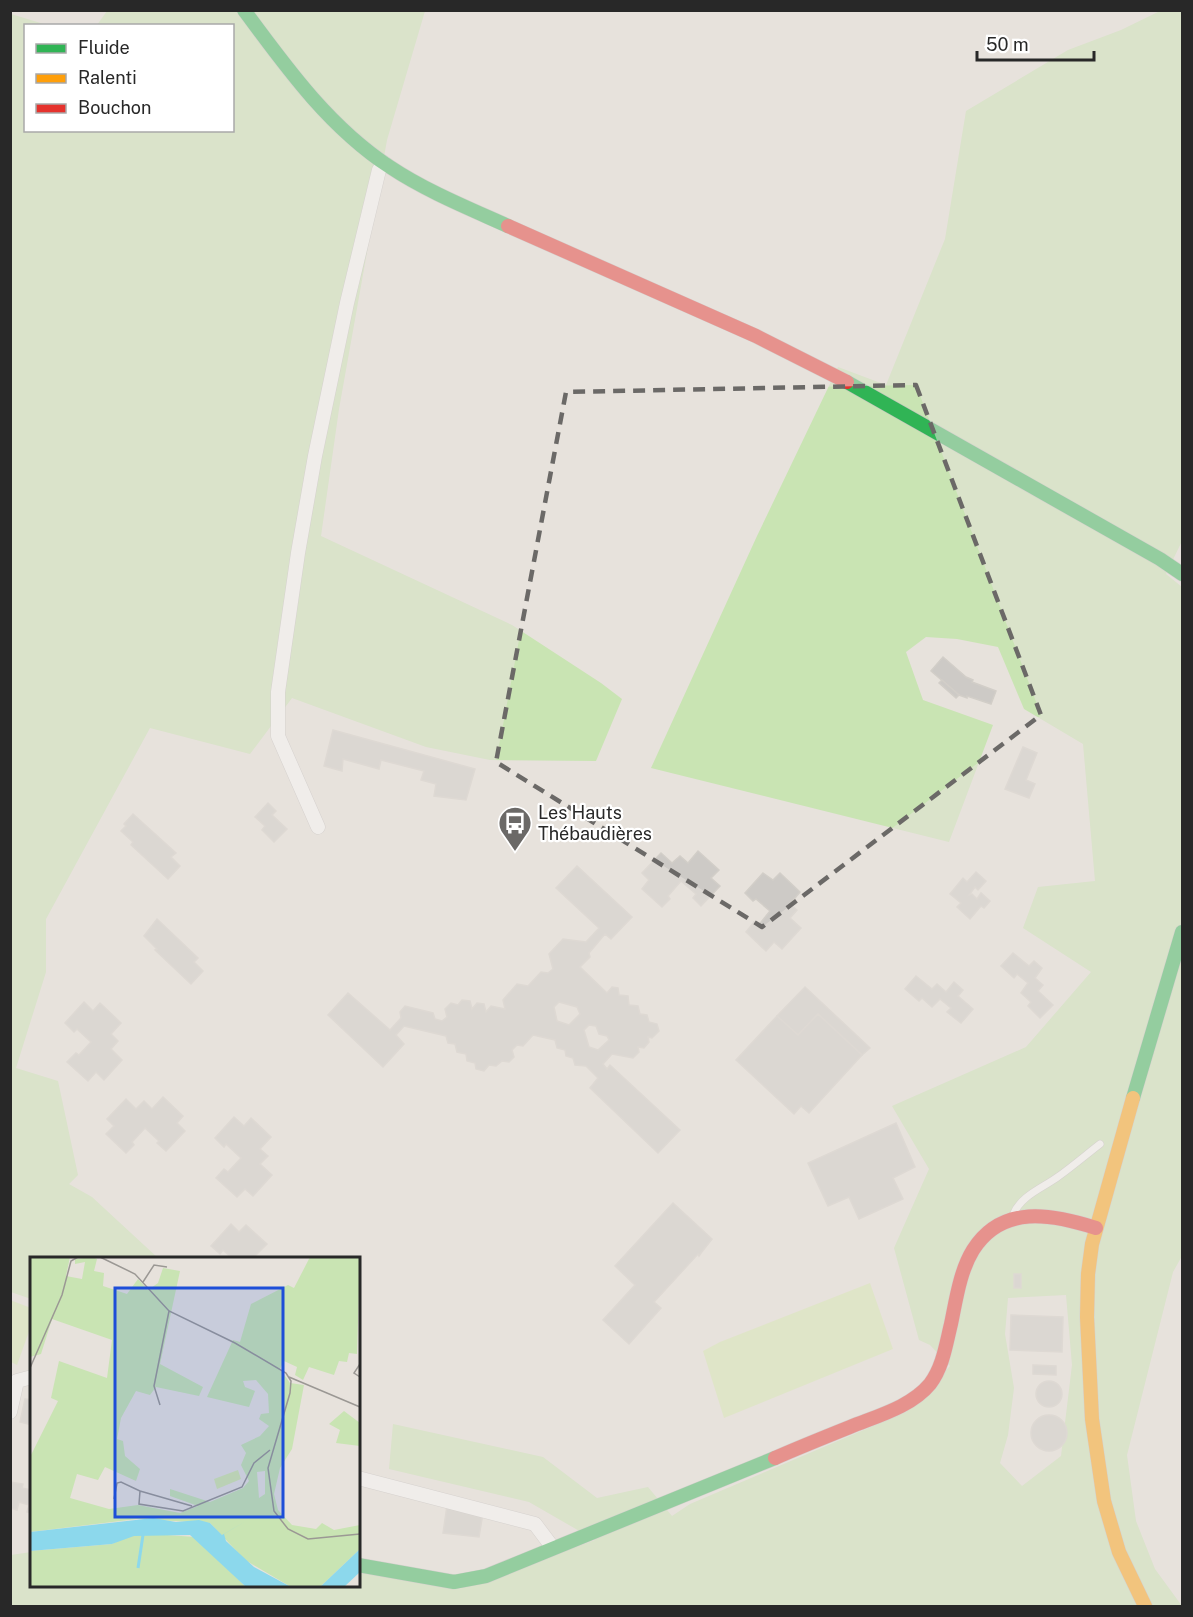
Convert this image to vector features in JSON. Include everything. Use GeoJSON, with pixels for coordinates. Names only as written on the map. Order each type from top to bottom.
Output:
{"type":"FeatureCollection","features":[{"type":"Feature","properties":{"kind":"main road"},"geometry":{"type":"LineString","coordinates":[[244,10],[279,58],[319,106],[384,163],[452,200],[756,336],[855,386],[1160,559],[1182,574]]}},
{"type":"Feature","properties":{"kind":"main road"},"geometry":{"type":"LineString","coordinates":[[1144,1606],[1115,1547],[1101,1494],[1086,1322],[1088,1272],[1096,1228],[1182,932]]}},
{"type":"Feature","properties":{"kind":"main road"},"geometry":{"type":"LineString","coordinates":[[360,1565],[454,1582],[486,1576],[901,1406],[929,1384],[936,1372],[946,1343],[963,1271],[972,1251],[984,1235],[1011,1218],[1029,1215],[1044,1216],[1096,1228]]}},
{"type":"Feature","properties":{"kind":"street"},"geometry":{"type":"LineString","coordinates":[[318,827],[278,736],[278,692],[315,456],[347,303],[379,170],[384,163]]}},
{"type":"Feature","properties":{"kind":"street"},"geometry":{"type":"LineString","coordinates":[[10,1412],[14,1380],[30,1377]]}},
{"type":"Feature","properties":{"kind":"street"},"geometry":{"type":"LineString","coordinates":[[360,1479],[535,1524],[553,1548]]}},
{"type":"Feature","properties":{"kind":"lane"},"geometry":{"type":"LineString","coordinates":[[1011,1218],[1016,1207],[1027,1196],[1058,1177],[1100,1144]]}},
{"type":"Feature","properties":{"kind":"highlighted area"},"geometry":{"type":"Polygon","coordinates":[[[916,385],[1041,715],[762,927],[496,762],[566,392],[916,385]]]}},
{"type":"Feature","properties":{"kind":"green space"},"geometry":{"type":"Polygon","coordinates":[[[107,11],[425,11],[387,140],[339,409],[321,536],[512,625],[622,699],[596,761],[490,760],[426,747],[292,698],[250,754],[150,728],[46,919],[46,972],[16,1068],[58,1081],[78,1175],[69,1184],[92,1197],[157,1257],[30,1257],[30,1299],[11,1292],[11,14],[44,24],[24,24],[24,132],[234,132],[234,24],[98,24],[107,11]]]}},
{"type":"Feature","properties":{"kind":"green space"},"geometry":{"type":"Polygon","coordinates":[[[1160,11],[1182,11],[1182,541],[1166,574],[1182,587],[1182,1256],[1173,1272],[1127,1455],[1136,1521],[1155,1569],[1182,1606],[11,1606],[11,1555],[30,1552],[30,1587],[360,1587],[360,1569],[459,1589],[595,1540],[529,1502],[389,1469],[393,1424],[543,1457],[597,1498],[648,1487],[672,1516],[690,1504],[906,1412],[950,1366],[930,1345],[919,1340],[894,1248],[929,1169],[892,1106],[1026,1047],[1091,972],[1023,928],[1038,887],[1095,881],[1083,744],[1024,709],[998,647],[957,639],[926,637],[906,652],[923,700],[993,725],[949,842],[651,768],[757,536],[838,367],[886,385],[945,239],[966,111],[1068,50],[1121,30],[1160,11]],[[1066,1295],[1008,1298],[1005,1334],[1014,1388],[1008,1435],[1000,1463],[1022,1486],[1061,1456],[1072,1365],[1066,1295]]]}},
{"type":"Feature","properties":{"kind":"green space"},"geometry":{"type":"Polygon","coordinates":[[[870,1283],[893,1349],[724,1418],[703,1351],[720,1342],[870,1283]]]}},
{"type":"Feature","properties":{"kind":"green space"},"geometry":{"type":"Polygon","coordinates":[[[10,1300],[30,1308],[30,1329],[17,1365],[11,1362],[10,1300]]]}},
{"type":"Feature","properties":{"kind":"building"},"geometry":{"type":"Polygon","coordinates":[[[943,657],[966,677],[973,680],[972,682],[996,691],[991,704],[959,695],[931,671],[943,657]]]}},
{"type":"Feature","properties":{"kind":"building"},"geometry":{"type":"Polygon","coordinates":[[[942,680],[959,695],[956,698],[939,683],[942,680]]]}},
{"type":"Feature","properties":{"kind":"building"},"geometry":{"type":"Polygon","coordinates":[[[333,730],[475,769],[466,800],[434,796],[436,784],[421,780],[424,771],[381,760],[379,769],[343,759],[342,771],[324,766],[333,730]]]}},
{"type":"Feature","properties":{"kind":"building"},"geometry":{"type":"Polygon","coordinates":[[[1023,747],[1037,753],[1026,780],[1035,784],[1029,798],[1005,789],[1023,747]]]}},
{"type":"Feature","properties":{"kind":"building"},"geometry":{"type":"Polygon","coordinates":[[[268,803],[276,811],[272,815],[287,829],[274,842],[262,830],[265,826],[255,817],[268,803]]]}},
{"type":"Feature","properties":{"kind":"building"},"geometry":{"type":"Polygon","coordinates":[[[133,814],[176,853],[171,857],[180,866],[168,879],[131,845],[133,842],[121,831],[133,814]]]}},
{"type":"Feature","properties":{"kind":"building"},"geometry":{"type":"Polygon","coordinates":[[[698,851],[719,870],[711,878],[720,886],[701,906],[693,898],[696,894],[681,881],[662,907],[642,889],[649,880],[642,873],[661,853],[672,863],[680,856],[688,863],[698,851]]]}},
{"type":"Feature","properties":{"kind":"building"},"geometry":{"type":"Polygon","coordinates":[[[577,866],[632,917],[611,939],[605,934],[589,953],[590,957],[580,967],[607,993],[612,987],[618,988],[619,995],[628,996],[629,1005],[638,1006],[640,1014],[647,1015],[649,1022],[657,1024],[659,1031],[652,1038],[648,1037],[649,1042],[644,1048],[638,1047],[639,1052],[633,1058],[612,1054],[603,1064],[607,1069],[610,1065],[680,1130],[658,1153],[590,1088],[598,1078],[586,1066],[575,1065],[573,1058],[566,1056],[565,1050],[557,1048],[555,1040],[533,1035],[523,1046],[517,1045],[512,1050],[514,1057],[509,1062],[502,1061],[496,1066],[489,1065],[484,1071],[476,1069],[475,1063],[467,1061],[466,1054],[457,1052],[455,1044],[448,1043],[446,1036],[404,1026],[396,1035],[404,1044],[383,1067],[328,1015],[348,993],[390,1030],[401,1018],[400,1012],[405,1006],[433,1013],[435,1019],[442,1021],[447,1017],[445,1009],[451,1003],[458,1005],[462,1000],[470,1001],[472,1009],[477,1003],[484,1004],[486,1012],[491,1006],[505,1009],[503,1000],[517,984],[528,986],[541,972],[548,973],[553,969],[549,954],[563,939],[586,942],[599,928],[556,888],[577,866]],[[559,1002],[554,1007],[557,1021],[569,1025],[580,1014],[577,1007],[559,1002]],[[589,1025],[584,1030],[589,1047],[598,1050],[609,1040],[607,1036],[599,1034],[596,1026],[589,1025]]]}},
{"type":"Feature","properties":{"kind":"building"},"geometry":{"type":"Polygon","coordinates":[[[976,872],[986,881],[978,890],[975,887],[969,895],[972,894],[977,899],[981,893],[990,901],[984,908],[981,906],[970,919],[957,907],[961,903],[950,894],[963,878],[967,882],[976,872]]]}},
{"type":"Feature","properties":{"kind":"building"},"geometry":{"type":"Polygon","coordinates":[[[763,873],[773,880],[780,873],[800,892],[790,904],[797,910],[790,918],[801,928],[782,949],[774,942],[766,951],[746,932],[754,922],[758,926],[770,911],[756,899],[753,901],[745,893],[763,873]]]}},
{"type":"Feature","properties":{"kind":"building"},"geometry":{"type":"Polygon","coordinates":[[[157,919],[198,958],[194,962],[203,971],[191,984],[155,950],[157,949],[144,936],[157,919]]]}},
{"type":"Feature","properties":{"kind":"building"},"geometry":{"type":"Polygon","coordinates":[[[1013,953],[1029,966],[1034,961],[1042,968],[1035,978],[1043,985],[1038,991],[1053,1005],[1040,1018],[1028,1006],[1031,1002],[1021,993],[1028,983],[1017,974],[1014,978],[1001,966],[1013,953]]]}},
{"type":"Feature","properties":{"kind":"building"},"geometry":{"type":"Polygon","coordinates":[[[916,976],[932,989],[937,984],[946,992],[954,982],[963,990],[958,996],[973,1009],[961,1023],[947,1012],[951,1008],[940,999],[932,1007],[922,998],[919,1001],[905,989],[916,976]]]}},
{"type":"Feature","properties":{"kind":"building"},"geometry":{"type":"Polygon","coordinates":[[[805,987],[870,1048],[862,1055],[818,1014],[798,1035],[777,1016],[805,987]]]}},
{"type":"Feature","properties":{"kind":"building"},"geometry":{"type":"Polygon","coordinates":[[[84,1002],[93,1011],[100,1003],[121,1023],[111,1034],[118,1041],[111,1049],[122,1060],[104,1080],[96,1072],[88,1081],[67,1062],[76,1053],[79,1055],[91,1042],[77,1029],[74,1032],[65,1023],[84,1002]]]}},
{"type":"Feature","properties":{"kind":"building"},"geometry":{"type":"Polygon","coordinates":[[[818,1014],[862,1055],[809,1113],[801,1106],[794,1114],[736,1060],[777,1016],[798,1035],[818,1014]]]}},
{"type":"Feature","properties":{"kind":"building"},"geometry":{"type":"Polygon","coordinates":[[[163,1097],[183,1116],[177,1123],[185,1131],[166,1151],[145,1128],[132,1142],[134,1145],[126,1153],[106,1134],[114,1126],[107,1119],[126,1099],[136,1109],[144,1101],[152,1109],[163,1097]]]}},
{"type":"Feature","properties":{"kind":"building"},"geometry":{"type":"Polygon","coordinates":[[[234,1117],[244,1126],[251,1118],[271,1137],[260,1149],[268,1156],[260,1164],[272,1175],[253,1196],[245,1189],[237,1197],[216,1178],[224,1169],[228,1172],[241,1158],[226,1144],[224,1147],[215,1138],[234,1117]]]}},
{"type":"Feature","properties":{"kind":"building"},"geometry":{"type":"Polygon","coordinates":[[[896,1123],[915,1167],[893,1178],[903,1199],[859,1219],[849,1197],[828,1206],[808,1163],[896,1123]]]}},
{"type":"Feature","properties":{"kind":"building"},"geometry":{"type":"Polygon","coordinates":[[[673,1203],[712,1239],[699,1256],[698,1254],[654,1302],[661,1308],[629,1344],[603,1320],[635,1285],[615,1266],[673,1203]]]}},
{"type":"Feature","properties":{"kind":"building"},"geometry":{"type":"Polygon","coordinates":[[[231,1224],[239,1232],[246,1225],[267,1244],[255,1256],[256,1257],[231,1257],[223,1250],[220,1254],[211,1246],[231,1224]]]}},
{"type":"Feature","properties":{"kind":"building"},"geometry":{"type":"Polygon","coordinates":[[[1014,1274],[1021,1274],[1021,1288],[1014,1288],[1014,1274]]]}},
{"type":"Feature","properties":{"kind":"building"},"geometry":{"type":"Polygon","coordinates":[[[1011,1315],[1063,1317],[1062,1352],[1010,1350],[1011,1315]]]}},
{"type":"Feature","properties":{"kind":"building"},"geometry":{"type":"Polygon","coordinates":[[[1033,1365],[1056,1366],[1056,1375],[1033,1374],[1033,1365]]]}},
{"type":"Feature","properties":{"kind":"building"},"geometry":{"type":"Polygon","coordinates":[[[1049,1381],[1058,1385],[1062,1394],[1058,1403],[1049,1407],[1040,1403],[1036,1394],[1040,1385],[1049,1381]]]}},
{"type":"Feature","properties":{"kind":"building"},"geometry":{"type":"Polygon","coordinates":[[[25,1399],[30,1400],[30,1424],[20,1422],[25,1399]]]}},
{"type":"Feature","properties":{"kind":"building"},"geometry":{"type":"Polygon","coordinates":[[[1049,1415],[1062,1420],[1067,1433],[1062,1446],[1049,1451],[1036,1446],[1031,1433],[1036,1420],[1049,1415]]]}},
{"type":"Feature","properties":{"kind":"building"},"geometry":{"type":"Polygon","coordinates":[[[10,1482],[23,1484],[22,1488],[30,1490],[30,1513],[27,1512],[29,1505],[19,1502],[17,1510],[10,1508],[10,1482]]]}},
{"type":"Feature","properties":{"kind":"building"},"geometry":{"type":"Polygon","coordinates":[[[447,1506],[483,1513],[479,1537],[443,1533],[447,1506]]]}},
{"type":"Feature","properties":{"kind":"traffic: fast"},"geometry":{"type":"LineString","coordinates":[[244,10],[310,95],[347,134],[390,167],[418,184],[508,226]]}},
{"type":"Feature","properties":{"kind":"traffic: fast"},"geometry":{"type":"LineString","coordinates":[[847,382],[1160,559],[1182,574]]}},
{"type":"Feature","properties":{"kind":"traffic: fast"},"geometry":{"type":"LineString","coordinates":[[1133,1098],[1182,932]]}},
{"type":"Feature","properties":{"kind":"traffic: fast"},"geometry":{"type":"LineString","coordinates":[[360,1565],[454,1582],[486,1576],[775,1458]]}},
{"type":"Feature","properties":{"kind":"traffic: slow"},"geometry":{"type":"LineString","coordinates":[[1133,1098],[1092,1244],[1088,1274],[1087,1317],[1092,1419],[1104,1501],[1119,1552],[1145,1606]]}},
{"type":"Feature","properties":{"kind":"traffic: jam"},"geometry":{"type":"LineString","coordinates":[[508,226],[756,336],[847,382]]}},
{"type":"Feature","properties":{"kind":"traffic: jam"},"geometry":{"type":"LineString","coordinates":[[775,1458],[893,1410],[913,1399],[930,1384],[944,1355],[965,1267],[973,1250],[985,1235],[998,1225],[1013,1219],[1045,1217],[1096,1228]]}},
{"type":"Feature","properties":{"kind":"place","name":"Les Hauts Thébaudières"},"geometry":{"type":"Point","coordinates":[515,852]}}]}
